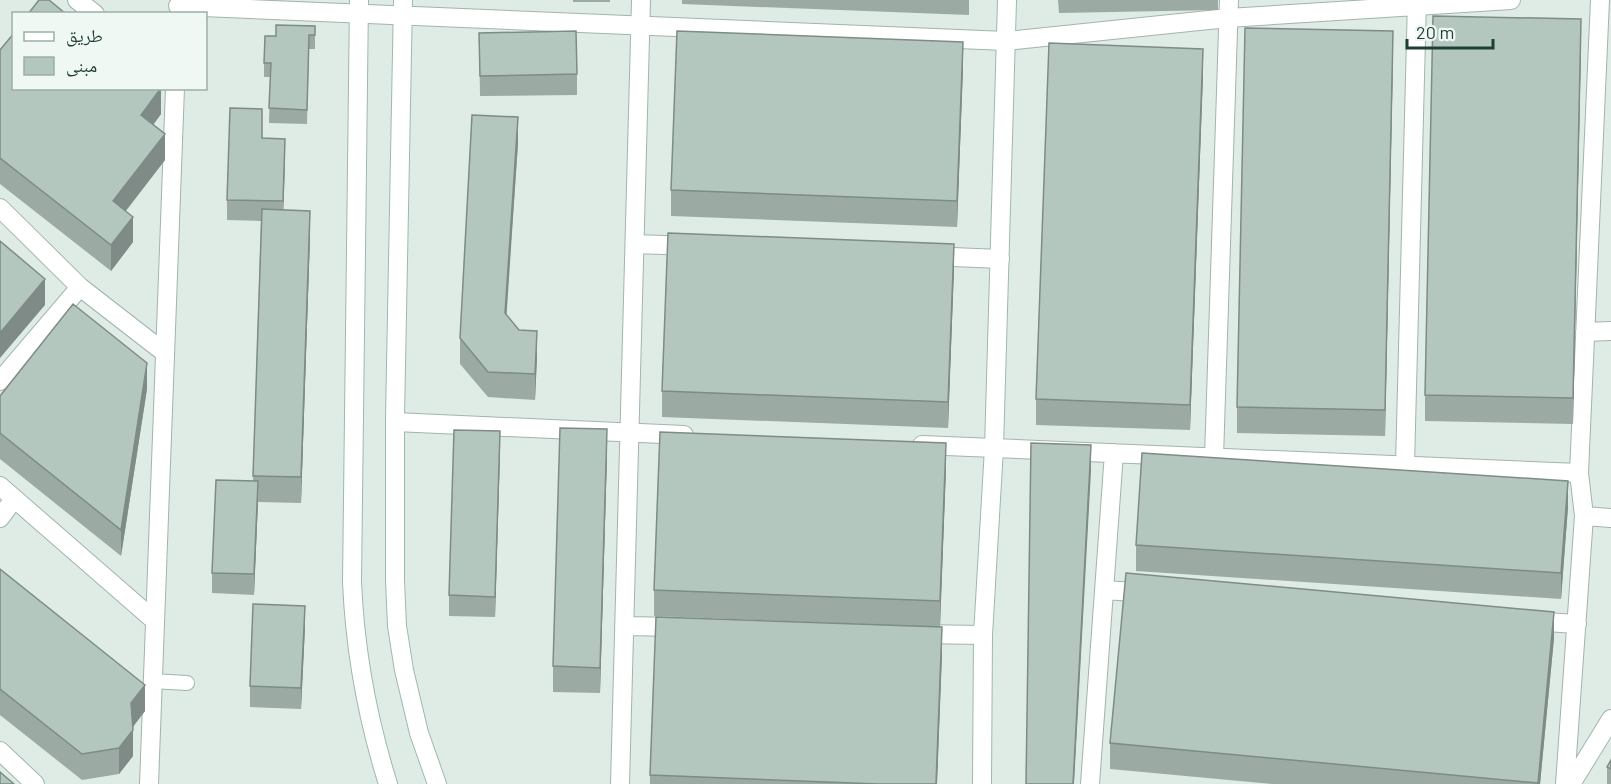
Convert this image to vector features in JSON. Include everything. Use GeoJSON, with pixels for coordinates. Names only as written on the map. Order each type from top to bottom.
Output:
{"type":"FeatureCollection","features":[{"type":"Feature","properties":{"kind":"street"},"geometry":{"type":"LineString","coordinates":[[77,0],[92,12]]}},
{"type":"Feature","properties":{"kind":"street"},"geometry":{"type":"LineString","coordinates":[[620,784],[641,0]]}},
{"type":"Feature","properties":{"kind":"street"},"geometry":{"type":"LineString","coordinates":[[982,784],[983,635],[994,448],[1007,0]]}},
{"type":"Feature","properties":{"kind":"street"},"geometry":{"type":"LineString","coordinates":[[178,6],[403,8],[640,26],[1006,40],[1228,9],[1511,0]]}},
{"type":"Feature","properties":{"kind":"street"},"geometry":{"type":"LineString","coordinates":[[1565,784],[1584,516],[1579,473],[1600,0]]}},
{"type":"Feature","properties":{"kind":"street"},"geometry":{"type":"LineString","coordinates":[[1405,465],[1417,3]]}},
{"type":"Feature","properties":{"kind":"street"},"geometry":{"type":"LineString","coordinates":[[359,7],[352,582],[354,625],[367,714],[388,784]]}},
{"type":"Feature","properties":{"kind":"street"},"geometry":{"type":"LineString","coordinates":[[403,8],[395,422],[397,626],[419,733],[437,784]]}},
{"type":"Feature","properties":{"kind":"street"},"geometry":{"type":"LineString","coordinates":[[1214,457],[1228,9]]}},
{"type":"Feature","properties":{"kind":"street"},"geometry":{"type":"LineString","coordinates":[[149,784],[175,90]]}},
{"type":"Feature","properties":{"kind":"street"},"geometry":{"type":"LineString","coordinates":[[0,208],[80,287],[165,353]]}},
{"type":"Feature","properties":{"kind":"street"},"geometry":{"type":"LineString","coordinates":[[635,244],[705,247]]}},
{"type":"Feature","properties":{"kind":"street"},"geometry":{"type":"LineString","coordinates":[[905,255],[1000,259]]}},
{"type":"Feature","properties":{"kind":"street"},"geometry":{"type":"LineString","coordinates":[[0,381],[80,287]]}},
{"type":"Feature","properties":{"kind":"street"},"geometry":{"type":"LineString","coordinates":[[1585,332],[1611,331]]}},
{"type":"Feature","properties":{"kind":"street"},"geometry":{"type":"LineString","coordinates":[[395,422],[700,435]]}},
{"type":"Feature","properties":{"kind":"street"},"geometry":{"type":"LineString","coordinates":[[900,444],[1579,473]]}},
{"type":"Feature","properties":{"kind":"street"},"geometry":{"type":"LineString","coordinates":[[1090,784],[1114,453]]}},
{"type":"Feature","properties":{"kind":"street"},"geometry":{"type":"LineString","coordinates":[[0,486],[155,621]]}},
{"type":"Feature","properties":{"kind":"street"},"geometry":{"type":"LineString","coordinates":[[0,518],[14,498]]}},
{"type":"Feature","properties":{"kind":"street"},"geometry":{"type":"LineString","coordinates":[[1584,516],[1611,518]]}},
{"type":"Feature","properties":{"kind":"street"},"geometry":{"type":"LineString","coordinates":[[1105,590],[1164,594]]}},
{"type":"Feature","properties":{"kind":"street"},"geometry":{"type":"LineString","coordinates":[[1506,619],[1576,624]]}},
{"type":"Feature","properties":{"kind":"street"},"geometry":{"type":"LineString","coordinates":[[624,626],[696,628]]}},
{"type":"Feature","properties":{"kind":"street"},"geometry":{"type":"LineString","coordinates":[[899,633],[983,635]]}},
{"type":"Feature","properties":{"kind":"street"},"geometry":{"type":"LineString","coordinates":[[1571,784],[1611,719]]}},
{"type":"Feature","properties":{"kind":"street"},"geometry":{"type":"LineString","coordinates":[[0,751],[35,784]]}},
{"type":"Feature","properties":{"kind":"lane"},"geometry":{"type":"LineString","coordinates":[[152,681],[187,683]]}},
{"type":"Feature","properties":{"kind":"building"},"geometry":{"type":"Polygon","coordinates":[[[39,0],[49,0],[64,12],[30,12],[39,0]]]}},
{"type":"Feature","properties":{"kind":"building"},"geometry":{"type":"Polygon","coordinates":[[[1433,16],[1581,19],[1573,398],[1425,395],[1433,16]]]}},
{"type":"Feature","properties":{"kind":"building"},"geometry":{"type":"Polygon","coordinates":[[[276,25],[315,26],[315,35],[309,35],[307,110],[269,108],[271,63],[264,63],[265,36],[276,36],[276,25]]]}},
{"type":"Feature","properties":{"kind":"building"},"geometry":{"type":"Polygon","coordinates":[[[1245,28],[1393,31],[1385,410],[1237,407],[1245,28]]]}},
{"type":"Feature","properties":{"kind":"building"},"geometry":{"type":"Polygon","coordinates":[[[576,31],[577,74],[480,76],[479,33],[576,31]]]}},
{"type":"Feature","properties":{"kind":"building"},"geometry":{"type":"Polygon","coordinates":[[[677,31],[963,42],[957,201],[671,190],[677,31]]]}},
{"type":"Feature","properties":{"kind":"building"},"geometry":{"type":"Polygon","coordinates":[[[12,35],[12,90],[160,90],[141,115],[165,134],[113,201],[133,217],[111,245],[0,158],[0,50],[12,35]]]}},
{"type":"Feature","properties":{"kind":"building"},"geometry":{"type":"Polygon","coordinates":[[[1049,43],[1203,49],[1190,405],[1036,399],[1049,43]]]}},
{"type":"Feature","properties":{"kind":"building"},"geometry":{"type":"Polygon","coordinates":[[[230,108],[262,109],[262,138],[285,139],[283,201],[227,200],[230,108]]]}},
{"type":"Feature","properties":{"kind":"building"},"geometry":{"type":"Polygon","coordinates":[[[472,115],[518,117],[505,313],[519,330],[537,331],[535,374],[488,372],[460,338],[472,115]]]}},
{"type":"Feature","properties":{"kind":"building"},"geometry":{"type":"Polygon","coordinates":[[[262,209],[310,211],[301,477],[253,476],[262,209]]]}},
{"type":"Feature","properties":{"kind":"building"},"geometry":{"type":"Polygon","coordinates":[[[668,233],[954,244],[948,402],[662,391],[668,233]]]}},
{"type":"Feature","properties":{"kind":"building"},"geometry":{"type":"Polygon","coordinates":[[[0,241],[45,279],[0,333],[0,241]]]}},
{"type":"Feature","properties":{"kind":"building"},"geometry":{"type":"Polygon","coordinates":[[[73,304],[147,363],[121,530],[0,433],[0,396],[73,304]]]}},
{"type":"Feature","properties":{"kind":"building"},"geometry":{"type":"Polygon","coordinates":[[[560,428],[607,429],[600,668],[553,666],[560,428]]]}},
{"type":"Feature","properties":{"kind":"building"},"geometry":{"type":"Polygon","coordinates":[[[454,430],[500,431],[495,597],[449,595],[454,430]]]}},
{"type":"Feature","properties":{"kind":"building"},"geometry":{"type":"Polygon","coordinates":[[[660,432],[946,443],[940,601],[654,590],[660,432]]]}},
{"type":"Feature","properties":{"kind":"building"},"geometry":{"type":"Polygon","coordinates":[[[1031,443],[1091,445],[1073,784],[1026,784],[1031,443]]]}},
{"type":"Feature","properties":{"kind":"building"},"geometry":{"type":"Polygon","coordinates":[[[1142,453],[1568,481],[1561,573],[1136,545],[1142,453]]]}},
{"type":"Feature","properties":{"kind":"building"},"geometry":{"type":"Polygon","coordinates":[[[216,480],[258,481],[254,574],[212,573],[216,480]]]}},
{"type":"Feature","properties":{"kind":"building"},"geometry":{"type":"Polygon","coordinates":[[[0,569],[145,685],[131,703],[133,730],[119,748],[82,754],[0,689],[0,569]]]}},
{"type":"Feature","properties":{"kind":"building"},"geometry":{"type":"Polygon","coordinates":[[[1126,573],[1554,612],[1538,783],[1110,743],[1126,573]]]}},
{"type":"Feature","properties":{"kind":"building"},"geometry":{"type":"Polygon","coordinates":[[[253,604],[305,606],[301,688],[250,686],[253,604]]]}},
{"type":"Feature","properties":{"kind":"building"},"geometry":{"type":"Polygon","coordinates":[[[656,617],[942,627],[936,784],[878,784],[650,775],[656,617]]]}},
{"type":"Feature","properties":{"kind":"building"},"geometry":{"type":"Polygon","coordinates":[[[0,772],[14,784],[0,784],[0,772]]]}}]}
